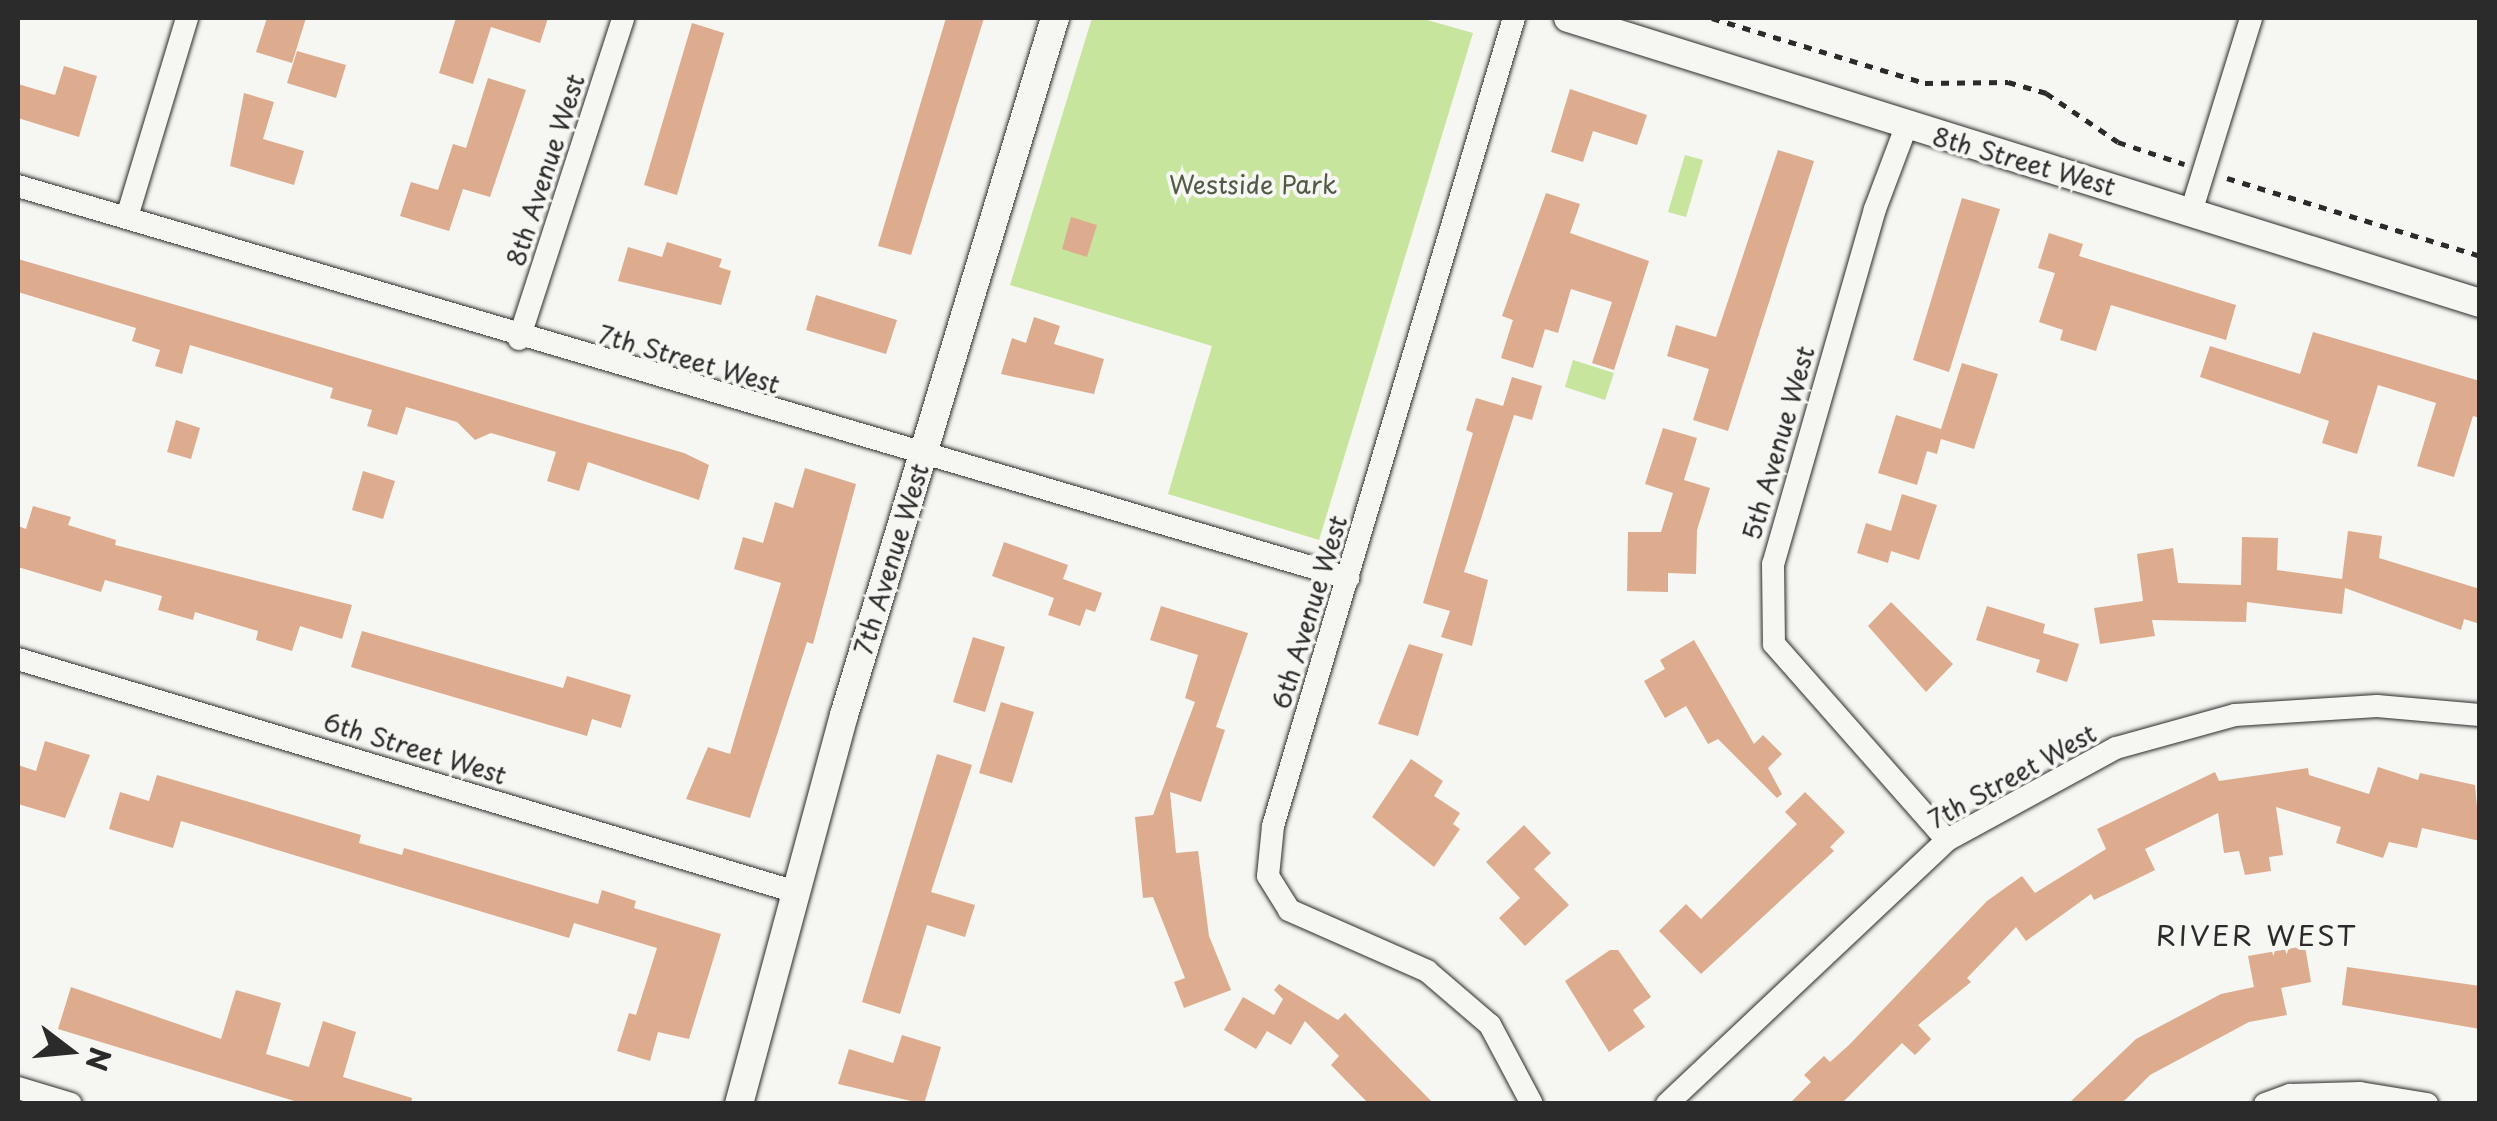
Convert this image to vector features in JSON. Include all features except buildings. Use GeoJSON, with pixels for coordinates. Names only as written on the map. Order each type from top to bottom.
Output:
{"type":"FeatureCollection","features":[{"type":"Feature","properties":{"kind":"street"},"geometry":{"type":"LineString","coordinates":[[127,217],[187,18]]}},
{"type":"Feature","properties":{"kind":"street","name":"8th Avenue West"},"geometry":{"type":"LineString","coordinates":[[518,338],[623,18]]}},
{"type":"Feature","properties":{"kind":"street","name":"7th Avenue West"},"geometry":{"type":"LineString","coordinates":[[739,1104],[922,455],[1055,18]]}},
{"type":"Feature","properties":{"kind":"street","name":"6th Avenue West"},"geometry":{"type":"LineString","coordinates":[[1514,18],[1273,826],[1268,876],[1290,910],[1427,971],[1478,1014],[1490,1025],[1532,1104]]}},
{"type":"Feature","properties":{"kind":"street","name":"8th Street West"},"geometry":{"type":"LineString","coordinates":[[1568,18],[1906,127],[2192,209],[2480,303]]}},
{"type":"Feature","properties":{"kind":"street"},"geometry":{"type":"LineString","coordinates":[[2192,209],[2251,18]]}},
{"type":"Feature","properties":{"kind":"street","name":"5th Avenue West"},"geometry":{"type":"LineString","coordinates":[[1906,127],[1875,209],[1773,564],[1774,644],[1947,840]]}},
{"type":"Feature","properties":{"kind":"street","name":"7th Street West"},"geometry":{"type":"LineString","coordinates":[[18,186],[518,338],[1348,578]]}},
{"type":"Feature","properties":{"kind":"street","name":"6th Street West"},"geometry":{"type":"LineString","coordinates":[[18,659],[796,892]]}},
{"type":"Feature","properties":{"kind":"street","name":"7th Street West"},"geometry":{"type":"LineString","coordinates":[[1666,1104],[1947,840],[2116,748],[2236,716],[2377,706],[2480,714]]}},
{"type":"Feature","properties":{"kind":"street"},"geometry":{"type":"LineString","coordinates":[[18,1088],[71,1104]]}},
{"type":"Feature","properties":{"kind":"street"},"geometry":{"type":"LineString","coordinates":[[2265,1104],[2290,1095],[2360,1093],[2427,1104]]}},
{"type":"Feature","properties":{"kind":"path"},"geometry":{"type":"LineString","coordinates":[[1712,18],[1924,84],[2008,82],[2046,92],[2118,142],[2480,256]]}},
{"type":"Feature","properties":{"kind":"green space","name":"Westside Park"},"geometry":{"type":"Polygon","coordinates":[[[1092,18],[1420,18],[1473,33],[1319,540],[1168,494],[1212,346],[1010,285],[1092,18]]]}},
{"type":"Feature","properties":{"kind":"green space"},"geometry":{"type":"Polygon","coordinates":[[[1685,155],[1703,160],[1686,217],[1668,212],[1685,155]]]}},
{"type":"Feature","properties":{"kind":"green space"},"geometry":{"type":"Polygon","coordinates":[[[1573,360],[1614,373],[1605,400],[1565,387],[1573,360]]]}},
{"type":"Feature","properties":{"kind":"district","name":"RIVER WEST"},"geometry":{"type":"Point","coordinates":[2257,935]}}]}
